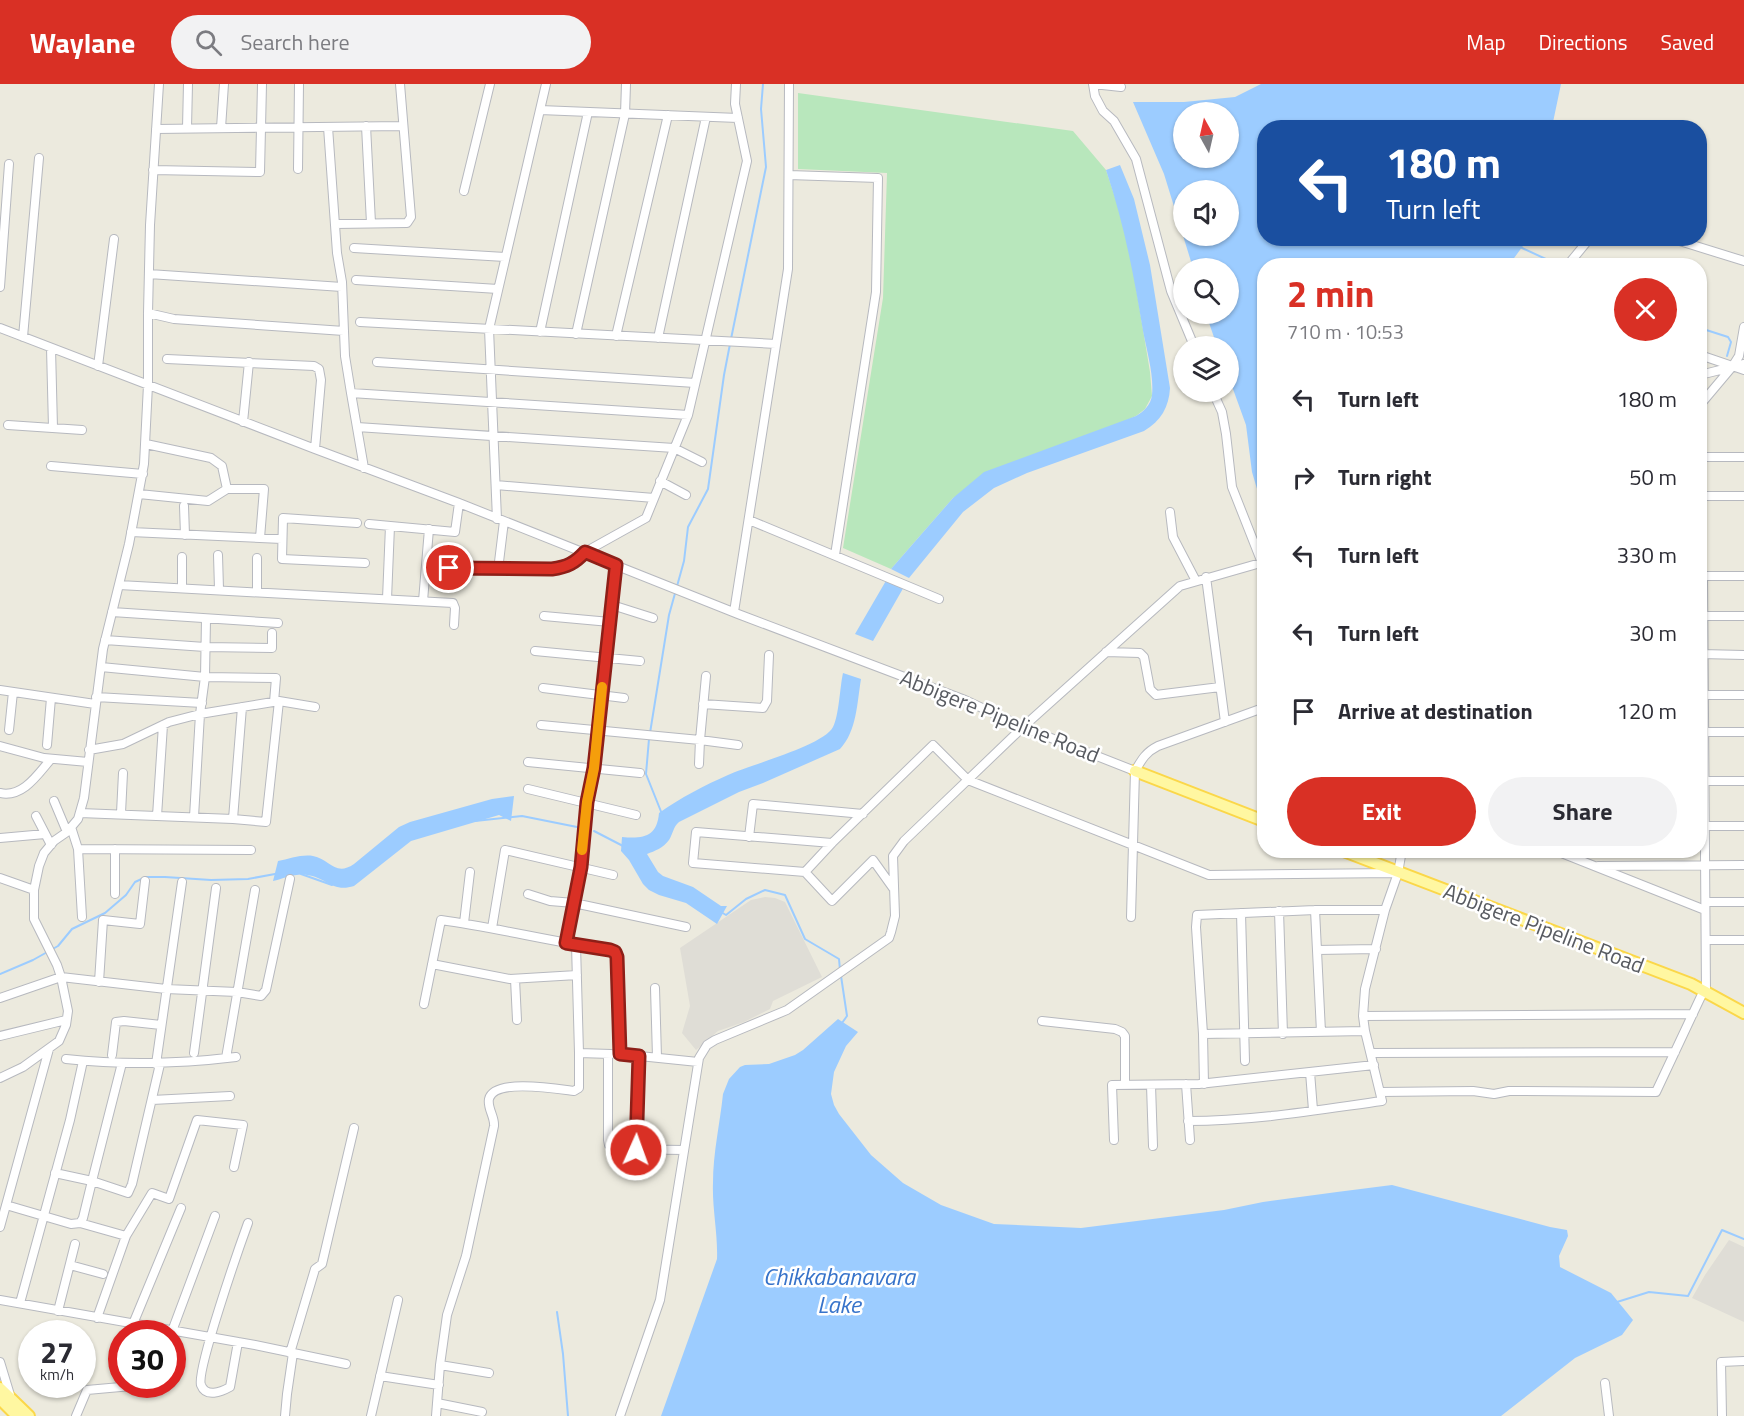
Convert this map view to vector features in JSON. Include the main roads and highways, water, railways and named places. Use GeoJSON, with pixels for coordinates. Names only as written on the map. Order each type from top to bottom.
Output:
{"type":"FeatureCollection","features":[{"type":"Feature","properties":{"kind":"main road","name":"Abbigere Pipeline Road"},"geometry":{"type":"LineString","coordinates":[[1135,771],[1257,818]]}},
{"type":"Feature","properties":{"kind":"main road","name":"Abbigere Pipeline Road"},"geometry":{"type":"LineString","coordinates":[[1361,858],[1691,984],[1744,1013]]}},
{"type":"Feature","properties":{"kind":"main road"},"geometry":{"type":"LineString","coordinates":[[0,1388],[5,1400],[17,1416]]}},
{"type":"Feature","properties":{"kind":"main road"},"geometry":{"type":"LineString","coordinates":[[5,1400],[29,1416]]}},
{"type":"Feature","properties":{"kind":"water"},"geometry":{"type":"Polygon","coordinates":[[[1261,84],[1561,84],[1553,120],[1257,120],[1257,246],[1523,246],[1514,258],[1257,258],[1257,489],[1252,472],[1246,425],[1238,402],[1239,336],[1214,336],[1209,324],[1239,324],[1239,258],[1190,258],[1186,246],[1239,246],[1239,180],[1173,180],[1173,203],[1164,174],[1133,102],[1173,102],[1173,168],[1239,168],[1239,102],[1184,102],[1235,97],[1261,84]]]}},
{"type":"Feature","properties":{"kind":"water"},"geometry":{"type":"Polygon","coordinates":[[[1120,165],[1134,199],[1150,265],[1170,388],[1163,413],[1144,431],[1027,473],[994,488],[963,512],[909,578],[891,569],[953,498],[984,472],[1136,416],[1148,405],[1152,387],[1150,363],[1128,250],[1106,170],[1120,165]]]}},
{"type":"Feature","properties":{"kind":"water"},"geometry":{"type":"Polygon","coordinates":[[[887,579],[905,585],[873,641],[855,634],[887,579]]]}},
{"type":"Feature","properties":{"kind":"water"},"geometry":{"type":"Polygon","coordinates":[[[843,673],[861,679],[853,725],[846,742],[840,749],[739,792],[679,822],[667,843],[647,854],[663,876],[693,887],[721,906],[727,906],[717,924],[686,903],[649,890],[621,851],[622,837],[648,835],[658,821],[659,813],[684,797],[728,775],[801,748],[826,734],[835,722],[843,673]]]}},
{"type":"Feature","properties":{"kind":"water"},"geometry":{"type":"Polygon","coordinates":[[[514,796],[511,821],[499,815],[411,841],[354,886],[340,888],[314,876],[303,875],[273,881],[278,861],[300,856],[313,856],[337,868],[347,868],[399,827],[410,822],[492,799],[514,796]]]}},
{"type":"Feature","properties":{"kind":"water","name":"Chikkabanavara Lake"},"geometry":{"type":"Polygon","coordinates":[[[838,1019],[858,1032],[846,1046],[834,1072],[831,1094],[834,1105],[871,1155],[903,1183],[941,1205],[994,1224],[1081,1228],[1392,1185],[1567,1230],[1568,1236],[1559,1256],[1560,1267],[1611,1293],[1633,1320],[1622,1335],[1575,1358],[1501,1416],[661,1416],[717,1259],[713,1172],[723,1094],[729,1079],[745,1065],[769,1064],[795,1055],[838,1019]]]}},
{"type":"Feature","properties":{"kind":"waterway"},"geometry":{"type":"LineString","coordinates":[[731,339],[766,167],[761,109],[763,84]]}},
{"type":"Feature","properties":{"kind":"waterway"},"geometry":{"type":"LineString","coordinates":[[1520,247],[1544,258]]}},
{"type":"Feature","properties":{"kind":"waterway"},"geometry":{"type":"LineString","coordinates":[[1707,330],[1728,337],[1731,342],[1727,356]]}},
{"type":"Feature","properties":{"kind":"waterway"},"geometry":{"type":"LineString","coordinates":[[650,733],[669,615],[684,561],[688,527],[708,489],[730,344]]}},
{"type":"Feature","properties":{"kind":"waterway"},"geometry":{"type":"LineString","coordinates":[[649,739],[646,774],[662,814]]}},
{"type":"Feature","properties":{"kind":"waterway"},"geometry":{"type":"LineString","coordinates":[[475,821],[522,816],[582,828]]}},
{"type":"Feature","properties":{"kind":"waterway"},"geometry":{"type":"LineString","coordinates":[[594,831],[623,846]]}},
{"type":"Feature","properties":{"kind":"waterway"},"geometry":{"type":"LineString","coordinates":[[0,974],[58,946],[72,929],[105,913],[126,895],[135,882],[146,877],[211,880],[248,879],[275,874]]}},
{"type":"Feature","properties":{"kind":"waterway"},"geometry":{"type":"LineString","coordinates":[[301,874],[332,885]]}},
{"type":"Feature","properties":{"kind":"waterway"},"geometry":{"type":"LineString","coordinates":[[721,912],[726,915],[746,899],[765,890],[785,895],[805,939],[839,959],[840,970]]}},
{"type":"Feature","properties":{"kind":"waterway"},"geometry":{"type":"LineString","coordinates":[[841,976],[847,1016],[842,1023]]}},
{"type":"Feature","properties":{"kind":"waterway"},"geometry":{"type":"LineString","coordinates":[[1617,1302],[1649,1292],[1688,1296],[1722,1230],[1744,1239]]}},
{"type":"Feature","properties":{"kind":"waterway"},"geometry":{"type":"LineString","coordinates":[[557,1312],[568,1416]]}}]}
